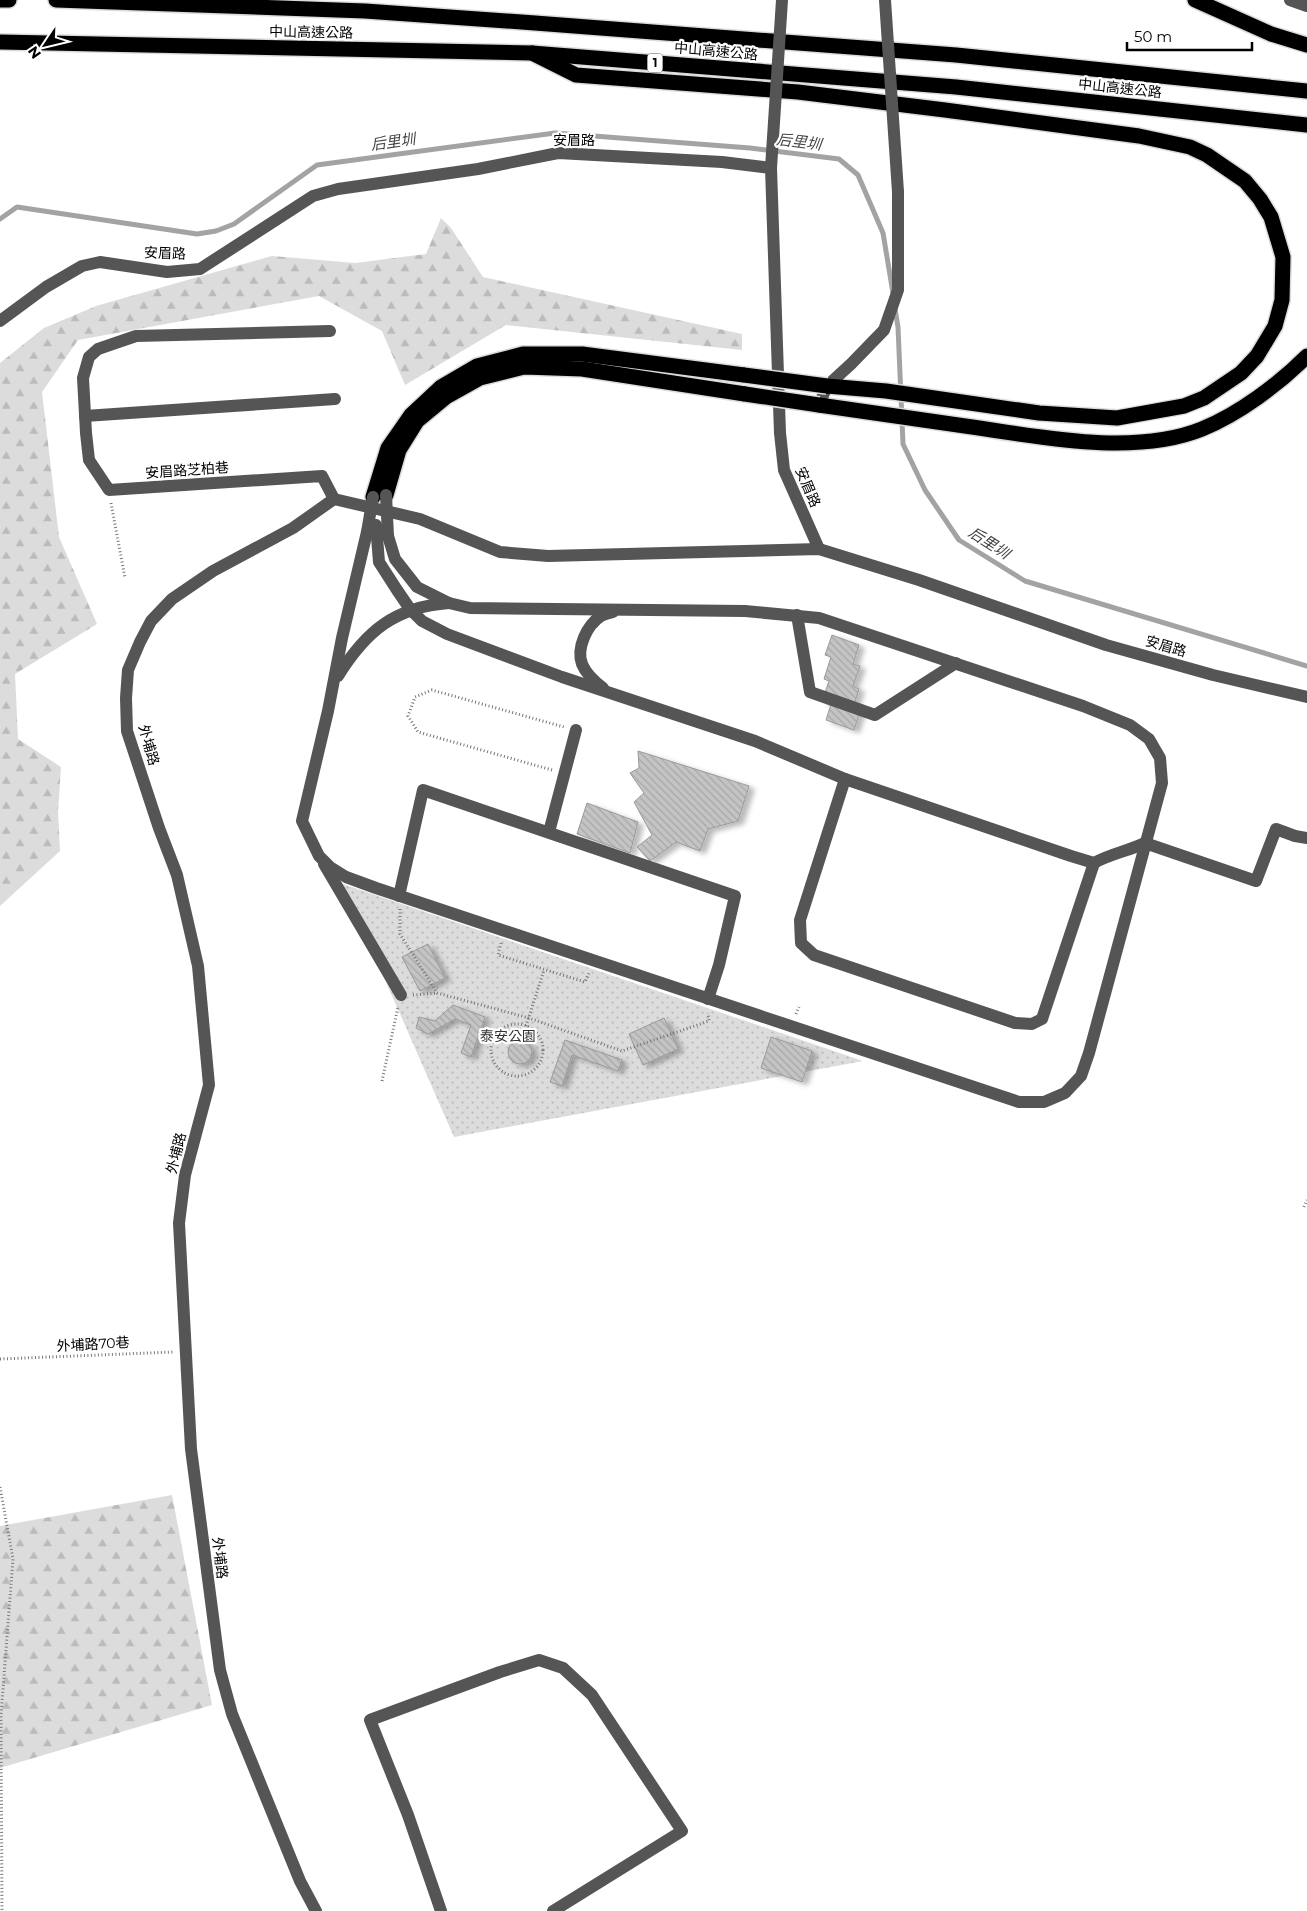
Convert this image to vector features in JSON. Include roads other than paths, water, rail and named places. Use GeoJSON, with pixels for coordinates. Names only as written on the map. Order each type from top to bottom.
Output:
{"type":"FeatureCollection","features":[{"type":"Feature","properties":{"kind":"highway"},"geometry":{"type":"LineString","coordinates":[[0,0],[9,0]]}},
{"type":"Feature","properties":{"kind":"highway","name":"中山高速公路"},"geometry":{"type":"LineString","coordinates":[[56,0],[365,12],[564,25],[956,55],[1307,91]]}},
{"type":"Feature","properties":{"kind":"highway"},"geometry":{"type":"LineString","coordinates":[[1195,0],[1271,34],[1307,45]]}},
{"type":"Feature","properties":{"kind":"highway","name":"中山高速公路"},"geometry":{"type":"LineString","coordinates":[[0,42],[532,53],[956,87],[1307,125]]}},
{"type":"Feature","properties":{"kind":"highway"},"geometry":{"type":"LineString","coordinates":[[380,496],[388,448],[411,415],[441,387],[477,366],[523,354],[582,354],[827,386],[886,391],[1039,413],[1117,418],[1184,406],[1204,398],[1241,373],[1257,356],[1275,326],[1282,300],[1283,257],[1270,217],[1260,198],[1245,181],[1207,155],[1190,147],[1129,135],[818,94],[576,75],[532,53]]}},
{"type":"Feature","properties":{"kind":"highway"},"geometry":{"type":"LineString","coordinates":[[380,496],[399,450],[417,422],[446,397],[480,378],[524,367],[582,369],[1025,435],[1100,443],[1158,440],[1202,429],[1250,404],[1294,369],[1307,356]]}},
{"type":"Feature","properties":{"kind":"street"},"geometry":{"type":"LineString","coordinates":[[771,168],[782,0]]}},
{"type":"Feature","properties":{"kind":"street"},"geometry":{"type":"LineString","coordinates":[[819,405],[827,386],[884,330],[898,290],[898,192],[885,0]]}},
{"type":"Feature","properties":{"kind":"street"},"geometry":{"type":"LineString","coordinates":[[1290,0],[1307,6]]}},
{"type":"Feature","properties":{"kind":"street","name":"安眉路"},"geometry":{"type":"LineString","coordinates":[[0,321],[46,288],[82,266],[100,262],[168,272],[200,269],[313,196],[338,189],[478,168],[558,153],[722,162],[771,168],[780,433],[784,470],[819,550]]}},
{"type":"Feature","properties":{"kind":"street"},"geometry":{"type":"LineString","coordinates":[[330,330],[136,336],[98,349],[89,357],[84,378],[85,416],[335,398]]}},
{"type":"Feature","properties":{"kind":"street","name":"安眉路芝柏巷"},"geometry":{"type":"LineString","coordinates":[[85,416],[89,460],[109,490],[322,476],[334,499]]}},
{"type":"Feature","properties":{"kind":"street"},"geometry":{"type":"LineString","coordinates":[[380,496],[342,638],[302,821],[319,856],[401,995]]}},
{"type":"Feature","properties":{"kind":"street"},"geometry":{"type":"LineString","coordinates":[[319,856],[330,867],[346,877],[399,896],[996,1095],[1019,1102],[1044,1102],[1065,1093],[1081,1076],[1089,1053],[1162,783],[1160,758],[1149,739],[1130,725],[1083,706],[819,618],[745,611],[470,608],[449,603],[417,587],[395,559],[380,496]]}},
{"type":"Feature","properties":{"kind":"street","name":"安眉路"},"geometry":{"type":"LineString","coordinates":[[334,499],[420,519],[500,552],[548,556],[819,550],[919,580],[1106,645],[1213,675],[1307,697]]}},
{"type":"Feature","properties":{"kind":"street","name":"外埔路"},"geometry":{"type":"LineString","coordinates":[[316,1911],[300,1881],[239,1732],[220,1670],[191,1449],[179,1224],[185,1174],[209,1085],[198,966],[177,875],[159,828],[127,731],[126,698],[128,670],[140,642],[151,621],[172,599],[213,570],[293,528],[334,499]]}},
{"type":"Feature","properties":{"kind":"street"},"geometry":{"type":"LineString","coordinates":[[372,528],[378,562],[410,610],[422,621],[447,634],[562,677],[755,741],[845,779],[1071,856],[1094,863],[1145,844],[1256,882],[1276,829],[1307,838]]}},
{"type":"Feature","properties":{"kind":"street"},"geometry":{"type":"LineString","coordinates":[[333,684],[349,658],[376,629],[392,618],[410,610],[427,605],[449,603]]}},
{"type":"Feature","properties":{"kind":"street"},"geometry":{"type":"LineString","coordinates":[[608,692],[596,683],[582,664],[580,647],[588,630],[601,616],[617,610]]}},
{"type":"Feature","properties":{"kind":"street"},"geometry":{"type":"LineString","coordinates":[[797,616],[810,692],[875,715],[956,663]]}},
{"type":"Feature","properties":{"kind":"street"},"geometry":{"type":"LineString","coordinates":[[549,832],[576,730]]}},
{"type":"Feature","properties":{"kind":"street"},"geometry":{"type":"LineString","coordinates":[[845,779],[800,920],[801,943],[814,955],[1006,1020],[1015,1023],[1032,1024],[1042,1019],[1094,863]]}},
{"type":"Feature","properties":{"kind":"street"},"geometry":{"type":"LineString","coordinates":[[399,896],[423,790],[735,896],[719,965],[708,999]]}},
{"type":"Feature","properties":{"kind":"street"},"geometry":{"type":"LineString","coordinates":[[441,1911],[408,1816],[370,1720],[500,1672],[539,1660],[564,1668],[592,1695],[682,1831],[553,1911]]}},
{"type":"Feature","properties":{"kind":"waterway","name":"后里圳"},"geometry":{"type":"LineString","coordinates":[[0,219],[17,207],[197,234],[216,231],[234,224],[317,165],[555,133],[750,148],[839,159],[858,175],[883,233],[893,293]]}},
{"type":"Feature","properties":{"kind":"waterway","name":"后里圳"},"geometry":{"type":"LineString","coordinates":[[895,309],[898,327],[903,444],[925,490],[959,540],[1025,581],[1307,666]]}},
{"type":"Feature","properties":{"kind":"park label","name":"泰安公園"},"geometry":{"type":"Point","coordinates":[508,1036]}}]}
